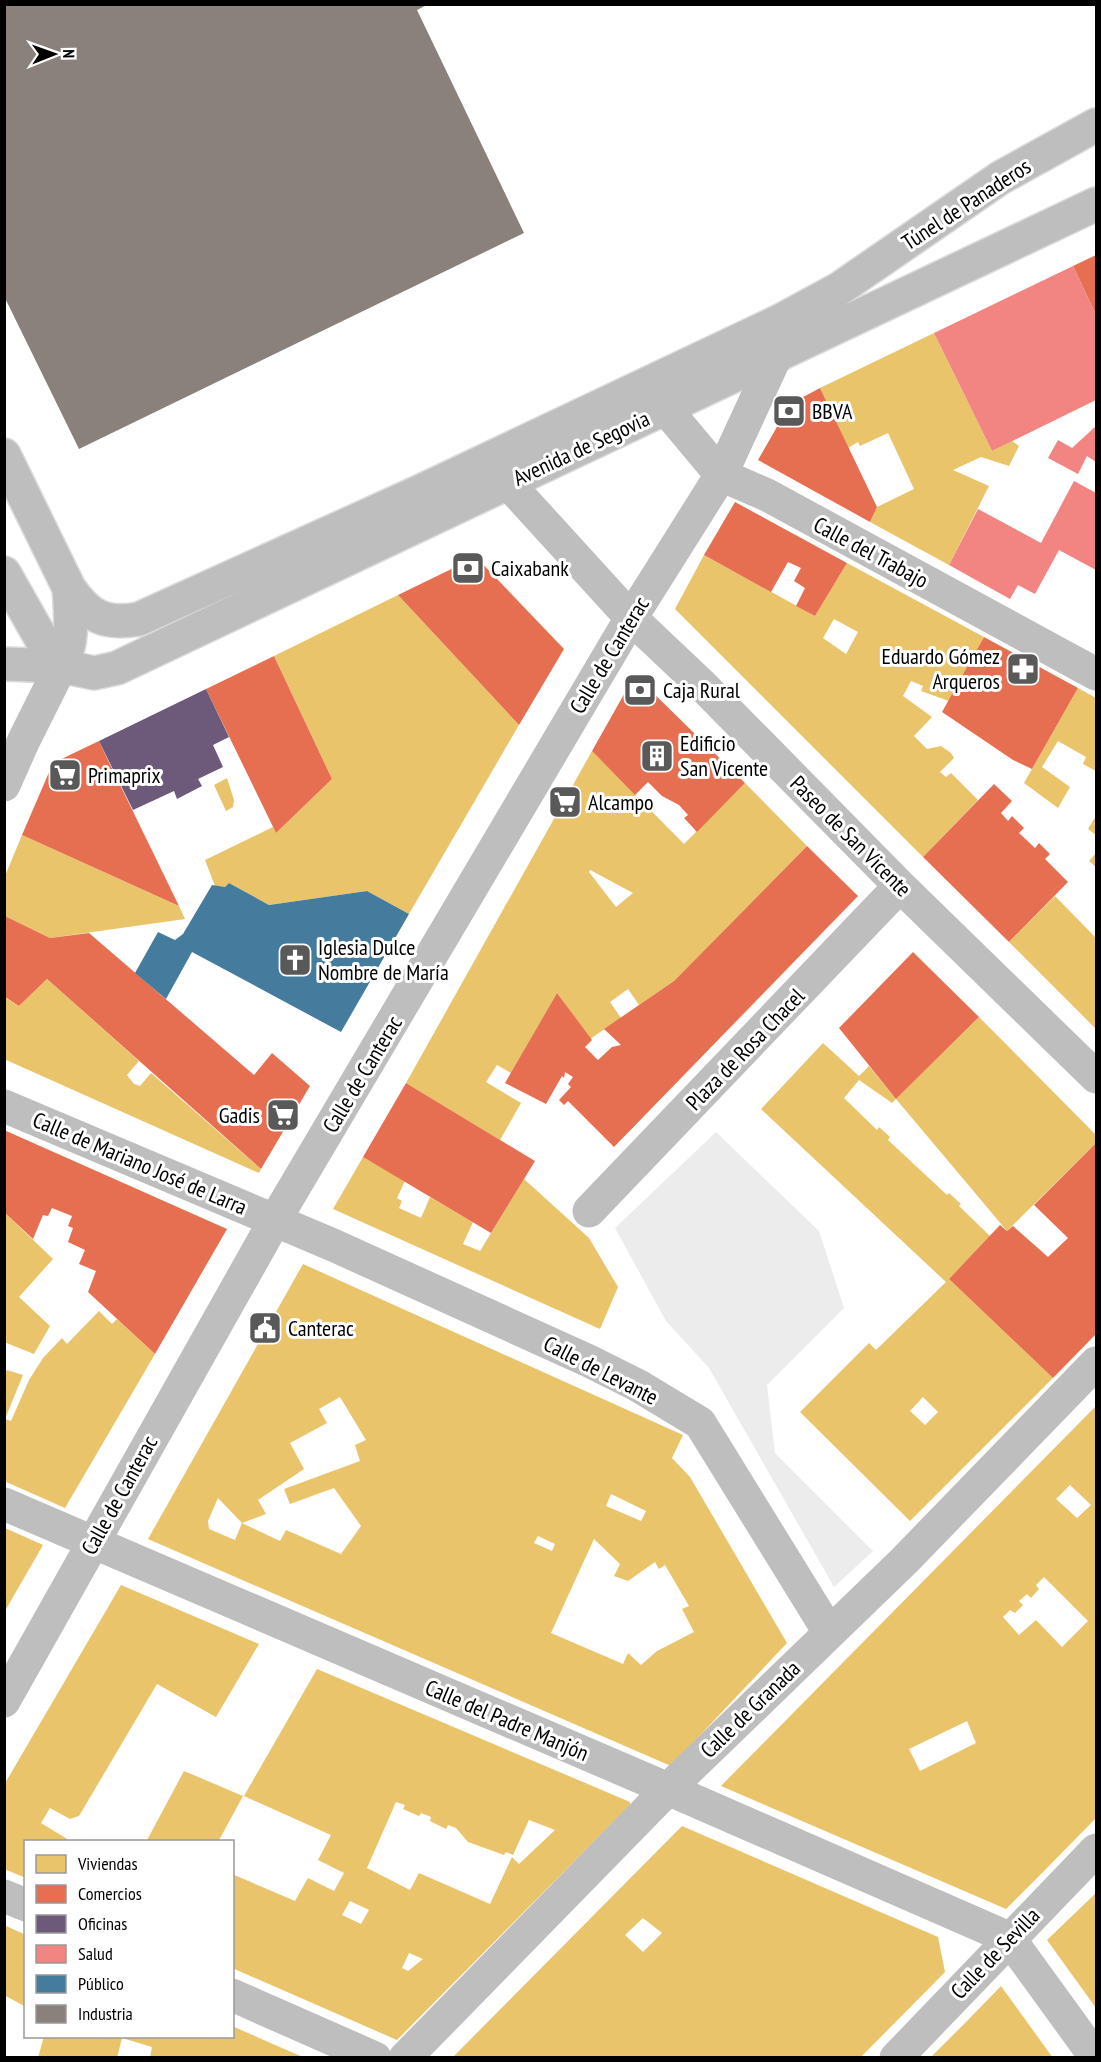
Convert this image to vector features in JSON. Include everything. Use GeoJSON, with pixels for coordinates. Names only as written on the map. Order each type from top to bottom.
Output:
{"type":"FeatureCollection","features":[{"type":"Feature","properties":{"kind":"street","name":"Túnel de Panaderos"},"geometry":{"type":"LineString","coordinates":[[839,289],[1000,178],[1096,125]]}},
{"type":"Feature","properties":{"kind":"street","name":"Avenida de Segovia"},"geometry":{"type":"LineString","coordinates":[[69,588],[82,607],[99,618],[118,622],[139,619],[499,470],[665,408],[1096,204]]}},
{"type":"Feature","properties":{"kind":"street","name":"Avenida de Segovia"},"geometry":{"type":"LineString","coordinates":[[4,664],[61,666],[94,673],[117,668],[499,470],[839,289]]}},
{"type":"Feature","properties":{"kind":"street","name":"Calle de Canterac"},"geometry":{"type":"LineString","coordinates":[[4,1701],[92,1541],[275,1220],[631,618],[721,475],[776,356]]}},
{"type":"Feature","properties":{"kind":"street","name":"Calle del Trabajo"},"geometry":{"type":"LineString","coordinates":[[665,408],[721,475],[767,495],[1096,674]]}},
{"type":"Feature","properties":{"kind":"street"},"geometry":{"type":"LineString","coordinates":[[4,455],[69,588],[72,625],[67,656],[4,785]]}},
{"type":"Feature","properties":{"kind":"street","name":"Paseo de San Vicente"},"geometry":{"type":"LineString","coordinates":[[499,470],[631,618],[704,687],[900,886],[1096,1077]]}},
{"type":"Feature","properties":{"kind":"street"},"geometry":{"type":"LineString","coordinates":[[4,573],[42,640],[61,666]]}},
{"type":"Feature","properties":{"kind":"street","name":"Plaza de Rosa Chacel"},"geometry":{"type":"LineString","coordinates":[[589,1211],[900,886]]}},
{"type":"Feature","properties":{"kind":"street","name":"Calle de Mariano José de Larra"},"geometry":{"type":"LineString","coordinates":[[4,1106],[275,1220]]}},
{"type":"Feature","properties":{"kind":"street","name":"Calle de Levante"},"geometry":{"type":"LineString","coordinates":[[275,1220],[590,1361],[637,1385],[700,1423],[829,1632]]}},
{"type":"Feature","properties":{"kind":"street","name":"Calle de Granada"},"geometry":{"type":"LineString","coordinates":[[405,2058],[668,1789],[904,1561],[1096,1363]]}},
{"type":"Feature","properties":{"kind":"street","name":"Calle del Padre Manjón"},"geometry":{"type":"LineString","coordinates":[[4,1504],[668,1789],[1008,1938]]}},
{"type":"Feature","properties":{"kind":"street","name":"Calle de Sevilla"},"geometry":{"type":"LineString","coordinates":[[896,2058],[1008,1938],[1096,1850]]}},
{"type":"Feature","properties":{"kind":"street"},"geometry":{"type":"LineString","coordinates":[[4,1896],[24,1904]]}},
{"type":"Feature","properties":{"kind":"street"},"geometry":{"type":"LineString","coordinates":[[1008,1938],[1096,2058]]}},
{"type":"Feature","properties":{"kind":"street"},"geometry":{"type":"LineString","coordinates":[[234,1996],[375,2058]]}},
{"type":"Feature","properties":{"kind":"shaded area"},"geometry":{"type":"Polygon","coordinates":[[[716,1132],[819,1231],[844,1308],[767,1385],[775,1453],[873,1551],[834,1587],[709,1368],[666,1321],[615,1228],[716,1132]]]}},
{"type":"Feature","properties":{"kind":"building: Viviendas"},"geometry":{"type":"Polygon","coordinates":[[[934,333],[992,451],[1012,441],[1019,446],[1009,466],[981,457],[953,470],[989,486],[949,565],[870,522],[877,507],[914,489],[888,433],[860,446],[858,442],[848,448],[820,388],[934,333]]]}},
{"type":"Feature","properties":{"kind":"building: Viviendas"},"geometry":{"type":"Polygon","coordinates":[[[704,555],[815,616],[847,563],[984,637],[949,701],[921,691],[923,686],[911,681],[903,696],[932,717],[914,736],[927,749],[941,746],[951,753],[954,758],[940,772],[946,777],[951,773],[978,800],[923,857],[675,609],[704,555]],[[834,619],[823,638],[846,654],[858,632],[834,619]]]}},
{"type":"Feature","properties":{"kind":"building: Viviendas"},"geometry":{"type":"Polygon","coordinates":[[[398,595],[519,725],[409,914],[367,891],[269,905],[229,883],[225,887],[215,886],[205,860],[273,827],[276,833],[332,779],[274,656],[398,595]]]}},
{"type":"Feature","properties":{"kind":"building: Viviendas"},"geometry":{"type":"Polygon","coordinates":[[[1078,688],[1096,698],[1096,771],[1083,764],[1086,757],[1058,741],[1042,767],[1070,787],[1058,808],[1024,783],[1078,688]]]}},
{"type":"Feature","properties":{"kind":"building: Viviendas"},"geometry":{"type":"Polygon","coordinates":[[[592,751],[684,844],[745,783],[807,846],[674,981],[639,1005],[628,989],[610,1002],[621,1018],[590,1039],[557,993],[511,1073],[497,1065],[486,1082],[521,1103],[500,1140],[406,1083],[592,751]],[[590,870],[589,872],[616,907],[633,893],[590,870]]]}},
{"type":"Feature","properties":{"kind":"building: Viviendas"},"geometry":{"type":"Polygon","coordinates":[[[227,778],[234,800],[233,807],[226,811],[214,785],[227,778]]]}},
{"type":"Feature","properties":{"kind":"building: Viviendas"},"geometry":{"type":"Polygon","coordinates":[[[1096,816],[1096,835],[1088,829],[1096,816]]]}},
{"type":"Feature","properties":{"kind":"building: Viviendas"},"geometry":{"type":"Polygon","coordinates":[[[22,835],[179,906],[185,919],[50,938],[5,916],[5,876],[22,835]]]}},
{"type":"Feature","properties":{"kind":"building: Viviendas"},"geometry":{"type":"Polygon","coordinates":[[[1096,853],[1096,867],[1089,861],[1096,853]]]}},
{"type":"Feature","properties":{"kind":"building: Viviendas"},"geometry":{"type":"Polygon","coordinates":[[[1055,896],[1096,938],[1096,1029],[1009,942],[1055,896]]]}},
{"type":"Feature","properties":{"kind":"building: Viviendas"},"geometry":{"type":"Polygon","coordinates":[[[47,979],[139,1061],[127,1075],[134,1084],[140,1086],[151,1073],[261,1169],[259,1173],[4,1059],[4,997],[19,1006],[47,979]]]}},
{"type":"Feature","properties":{"kind":"building: Viviendas"},"geometry":{"type":"Polygon","coordinates":[[[979,1017],[1096,1135],[1096,1143],[1007,1231],[896,1099],[979,1017]]]}},
{"type":"Feature","properties":{"kind":"building: Viviendas"},"geometry":{"type":"Polygon","coordinates":[[[823,1043],[859,1076],[869,1066],[896,1099],[892,1103],[859,1080],[844,1098],[877,1130],[879,1127],[890,1137],[888,1140],[947,1195],[949,1193],[961,1204],[959,1206],[990,1236],[949,1279],[1053,1378],[910,1521],[800,1412],[869,1343],[876,1350],[946,1282],[761,1109],[823,1043]],[[923,1397],[910,1411],[925,1425],[938,1412],[923,1397]]]}},
{"type":"Feature","properties":{"kind":"building: Viviendas"},"geometry":{"type":"Polygon","coordinates":[[[363,1157],[405,1181],[397,1198],[402,1201],[399,1208],[421,1218],[430,1197],[473,1222],[463,1244],[480,1251],[524,1179],[589,1238],[618,1287],[600,1329],[333,1209],[363,1157]]]}},
{"type":"Feature","properties":{"kind":"building: Viviendas"},"geometry":{"type":"Polygon","coordinates":[[[4,1212],[53,1259],[19,1297],[50,1326],[34,1354],[4,1342],[4,1212]]]}},
{"type":"Feature","properties":{"kind":"building: Viviendas"},"geometry":{"type":"Polygon","coordinates":[[[303,1264],[683,1435],[672,1458],[690,1477],[787,1643],[671,1766],[148,1539],[303,1264]],[[340,1397],[319,1409],[327,1423],[290,1443],[304,1469],[258,1500],[266,1514],[242,1523],[280,1541],[286,1530],[341,1554],[361,1526],[334,1488],[290,1504],[284,1489],[360,1461],[355,1445],[366,1440],[340,1397]],[[611,1494],[606,1506],[641,1521],[646,1511],[611,1494]],[[218,1498],[208,1521],[209,1529],[235,1540],[242,1523],[218,1498]],[[538,1536],[534,1543],[552,1551],[555,1544],[538,1536]],[[594,1539],[551,1633],[623,1664],[628,1653],[641,1665],[657,1651],[694,1632],[682,1609],[689,1606],[665,1565],[659,1569],[655,1562],[628,1581],[614,1576],[620,1564],[594,1539]]]}},
{"type":"Feature","properties":{"kind":"building: Viviendas"},"geometry":{"type":"Polygon","coordinates":[[[99,1311],[112,1324],[117,1319],[155,1354],[65,1508],[4,1481],[4,1375],[7,1370],[23,1375],[5,1419],[11,1421],[29,1380],[43,1358],[62,1338],[67,1344],[99,1311]]]}},
{"type":"Feature","properties":{"kind":"building: Viviendas"},"geometry":{"type":"Polygon","coordinates":[[[1096,1406],[1096,1818],[1044,1871],[1006,1909],[721,1786],[1096,1406]],[[1070,1485],[1056,1499],[1077,1518],[1091,1505],[1070,1485]],[[1044,1577],[1036,1585],[1039,1589],[1031,1598],[1027,1594],[1019,1601],[1023,1605],[1015,1613],[1010,1610],[1003,1617],[1019,1635],[1036,1620],[1062,1647],[1088,1621],[1044,1577]],[[967,1721],[909,1749],[920,1771],[976,1743],[967,1721]]]}},
{"type":"Feature","properties":{"kind":"building: Viviendas"},"geometry":{"type":"Polygon","coordinates":[[[5,1528],[43,1545],[5,1611],[5,1528]]]}},
{"type":"Feature","properties":{"kind":"building: Viviendas"},"geometry":{"type":"Polygon","coordinates":[[[121,1585],[259,1644],[216,1717],[157,1684],[79,1816],[70,1819],[50,1808],[41,1823],[69,1840],[24,1840],[24,1877],[4,1869],[4,1785],[121,1585]]]}},
{"type":"Feature","properties":{"kind":"building: Viviendas"},"geometry":{"type":"Polygon","coordinates":[[[317,1669],[630,1802],[630,1805],[397,2040],[234,1969],[234,1875],[295,1901],[308,1878],[334,1891],[344,1873],[318,1860],[331,1835],[244,1796],[317,1669]],[[396,1802],[367,1868],[410,1890],[419,1873],[490,1904],[512,1857],[519,1864],[555,1830],[529,1820],[513,1855],[506,1852],[504,1855],[468,1842],[456,1828],[448,1825],[446,1829],[430,1821],[431,1817],[421,1813],[419,1816],[403,1809],[405,1805],[396,1802]],[[350,1901],[342,1915],[361,1924],[369,1910],[350,1901]],[[409,1953],[402,1968],[408,1971],[423,1959],[409,1953]]]}},
{"type":"Feature","properties":{"kind":"building: Viviendas"},"geometry":{"type":"Polygon","coordinates":[[[184,1771],[243,1796],[219,1840],[147,1840],[184,1771]]]}},
{"type":"Feature","properties":{"kind":"building: Viviendas"},"geometry":{"type":"Polygon","coordinates":[[[682,1826],[938,1937],[945,1972],[860,2058],[452,2058],[682,1826]],[[643,1918],[625,1935],[643,1952],[662,1933],[643,1918]]]}},
{"type":"Feature","properties":{"kind":"building: Viviendas"},"geometry":{"type":"Polygon","coordinates":[[[1096,1893],[1096,2008],[1047,1940],[1096,1893]]]}},
{"type":"Feature","properties":{"kind":"building: Viviendas"},"geometry":{"type":"Polygon","coordinates":[[[4,1925],[24,1934],[24,2006],[4,1995],[4,1925]]]}},
{"type":"Feature","properties":{"kind":"building: Viviendas"},"geometry":{"type":"Polygon","coordinates":[[[1001,1986],[1053,2058],[930,2058],[969,2019],[1001,1986]]]}},
{"type":"Feature","properties":{"kind":"building: Viviendas"},"geometry":{"type":"Polygon","coordinates":[[[234,2027],[305,2058],[150,2058],[152,2047],[122,2038],[234,2038],[234,2027]]]}},
{"type":"Feature","properties":{"kind":"building: Viviendas"},"geometry":{"type":"Polygon","coordinates":[[[43,2038],[122,2038],[117,2058],[38,2058],[43,2038]]]}},
{"type":"Feature","properties":{"kind":"building: Comercios"},"geometry":{"type":"Polygon","coordinates":[[[1096,255],[1096,315],[1073,266],[1096,255]]]}},
{"type":"Feature","properties":{"kind":"building: Comercios"},"geometry":{"type":"Polygon","coordinates":[[[820,388],[877,507],[870,522],[758,460],[790,404],[820,388]]]}},
{"type":"Feature","properties":{"kind":"building: Comercios"},"geometry":{"type":"Polygon","coordinates":[[[735,502],[847,563],[815,616],[796,606],[805,588],[794,581],[801,568],[788,562],[771,592],[704,555],[735,502]]]}},
{"type":"Feature","properties":{"kind":"building: Comercios"},"geometry":{"type":"Polygon","coordinates":[[[476,557],[564,649],[519,725],[398,595],[476,557]]]}},
{"type":"Feature","properties":{"kind":"building: Comercios"},"geometry":{"type":"Polygon","coordinates":[[[984,637],[1078,688],[1032,769],[1013,760],[942,712],[984,637]]]}},
{"type":"Feature","properties":{"kind":"building: Comercios"},"geometry":{"type":"Polygon","coordinates":[[[274,656],[332,779],[276,833],[206,689],[274,656]]]}},
{"type":"Feature","properties":{"kind":"building: Comercios","name":"Edificio San Vicente"},"geometry":{"type":"Polygon","coordinates":[[[639,679],[745,783],[697,832],[684,818],[688,815],[679,805],[662,796],[648,782],[635,795],[592,751],[632,680],[639,679]]]}},
{"type":"Feature","properties":{"kind":"building: Comercios"},"geometry":{"type":"Polygon","coordinates":[[[99,741],[179,906],[22,835],[53,763],[99,741]]]}},
{"type":"Feature","properties":{"kind":"building: Comercios"},"geometry":{"type":"Polygon","coordinates":[[[994,784],[1012,801],[1001,813],[1008,821],[1012,816],[1024,828],[1019,833],[1035,848],[1039,843],[1050,854],[1045,859],[1068,882],[1009,942],[923,857],[994,784]]]}},
{"type":"Feature","properties":{"kind":"building: Comercios"},"geometry":{"type":"Polygon","coordinates":[[[807,846],[858,896],[614,1147],[568,1101],[564,1105],[559,1100],[571,1087],[568,1084],[573,1077],[565,1072],[564,1078],[562,1076],[546,1104],[505,1083],[557,993],[592,1040],[585,1047],[598,1060],[612,1047],[621,1045],[604,1029],[674,981],[807,846]]]}},
{"type":"Feature","properties":{"kind":"building: Comercios"},"geometry":{"type":"Polygon","coordinates":[[[5,916],[50,938],[89,933],[254,1075],[272,1053],[310,1086],[261,1169],[47,979],[19,1006],[5,997],[5,916]]]}},
{"type":"Feature","properties":{"kind":"building: Comercios"},"geometry":{"type":"Polygon","coordinates":[[[913,952],[979,1017],[896,1099],[839,1028],[913,952]]]}},
{"type":"Feature","properties":{"kind":"building: Comercios"},"geometry":{"type":"Polygon","coordinates":[[[406,1083],[535,1161],[491,1233],[363,1157],[406,1083]]]}},
{"type":"Feature","properties":{"kind":"building: Comercios"},"geometry":{"type":"Polygon","coordinates":[[[4,1130],[227,1229],[155,1354],[88,1292],[96,1271],[79,1264],[85,1250],[68,1242],[73,1228],[68,1226],[72,1216],[52,1208],[48,1216],[43,1215],[33,1239],[4,1212],[4,1130]]]}},
{"type":"Feature","properties":{"kind":"building: Comercios"},"geometry":{"type":"Polygon","coordinates":[[[1096,1143],[1096,1334],[1053,1378],[949,1279],[1000,1225],[1007,1231],[1013,1226],[1048,1257],[1068,1238],[1034,1205],[1096,1143]]]}},
{"type":"Feature","properties":{"kind":"building: Oficinas"},"geometry":{"type":"Polygon","coordinates":[[[206,689],[229,737],[213,745],[223,767],[198,779],[202,786],[177,799],[174,791],[133,810],[99,741],[206,689]]]}},
{"type":"Feature","properties":{"kind":"building: Salud"},"geometry":{"type":"Polygon","coordinates":[[[1073,266],[1096,315],[1096,400],[992,451],[934,333],[1073,266]]]}},
{"type":"Feature","properties":{"kind":"building: Salud"},"geometry":{"type":"Polygon","coordinates":[[[1096,426],[1096,462],[1087,456],[1078,474],[1048,458],[1058,440],[1072,448],[1096,426]]]}},
{"type":"Feature","properties":{"kind":"building: Salud"},"geometry":{"type":"Polygon","coordinates":[[[1074,481],[1096,493],[1096,570],[1059,550],[1035,594],[1018,585],[1010,599],[949,565],[978,509],[1041,543],[1074,481]]]}},
{"type":"Feature","properties":{"kind":"building: Público","name":"Iglesia Dulce Nombre de María"},"geometry":{"type":"Polygon","coordinates":[[[229,883],[269,905],[367,891],[409,914],[341,1032],[192,952],[166,999],[135,973],[158,932],[175,940],[183,934],[212,885],[225,887],[229,883]]]}},
{"type":"Feature","properties":{"kind":"building: Industria"},"geometry":{"type":"Polygon","coordinates":[[[10,4],[429,4],[417,10],[524,233],[79,449],[4,296],[4,7],[10,4]]]}},
{"type":"Feature","properties":{"kind":"place","name":"BBVA"},"geometry":{"type":"Point","coordinates":[789,411]}},
{"type":"Feature","properties":{"kind":"place","name":"Caixabank"},"geometry":{"type":"Point","coordinates":[468,568]}},
{"type":"Feature","properties":{"kind":"place","name":"Eduardo Gómez Arqueros"},"geometry":{"type":"Point","coordinates":[1023,669]}},
{"type":"Feature","properties":{"kind":"place","name":"Caja Rural"},"geometry":{"type":"Point","coordinates":[640,690]}},
{"type":"Feature","properties":{"kind":"place","name":"Edificio San Vicente"},"geometry":{"type":"Point","coordinates":[657,756]}},
{"type":"Feature","properties":{"kind":"place","name":"Primaprix"},"geometry":{"type":"Point","coordinates":[65,775]}},
{"type":"Feature","properties":{"kind":"place","name":"Alcampo"},"geometry":{"type":"Point","coordinates":[565,802]}},
{"type":"Feature","properties":{"kind":"place","name":"Iglesia Dulce Nombre de María"},"geometry":{"type":"Point","coordinates":[295,960]}},
{"type":"Feature","properties":{"kind":"place","name":"Gadis"},"geometry":{"type":"Point","coordinates":[283,1115]}},
{"type":"Feature","properties":{"kind":"place","name":"Canterac"},"geometry":{"type":"Point","coordinates":[265,1328]}}]}
